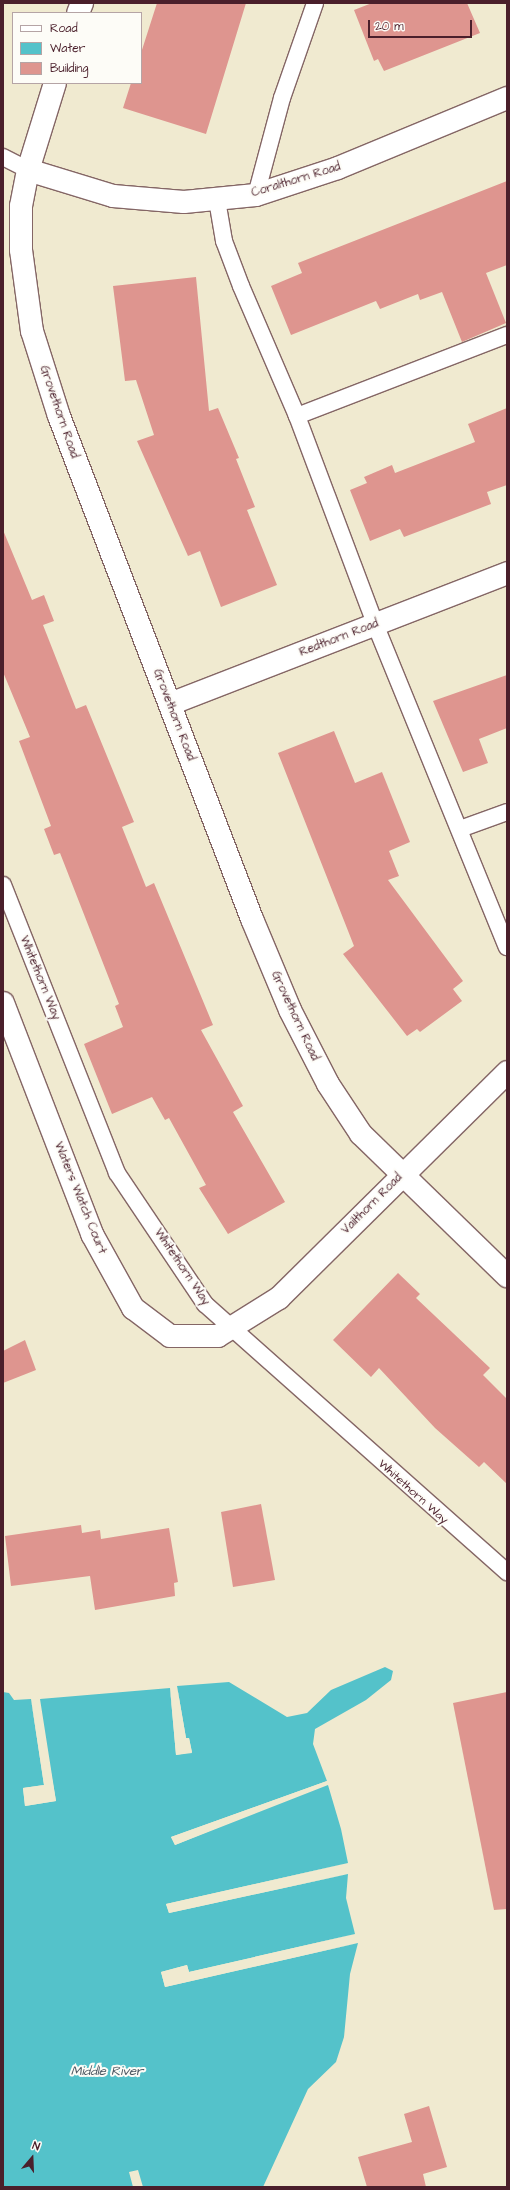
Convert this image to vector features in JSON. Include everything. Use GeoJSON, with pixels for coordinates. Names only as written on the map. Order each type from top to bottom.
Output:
{"type":"FeatureCollection","features":[{"type":"Feature","properties":{"kind":"street","name":"Grovethorn Road"},"geometry":{"type":"LineString","coordinates":[[56,84],[28,170],[21,206],[21,250],[32,332],[59,416],[290,1010],[343,1111],[401,1176],[507,1276]]}},
{"type":"Feature","properties":{"kind":"street","name":"Coralthorn Road"},"geometry":{"type":"LineString","coordinates":[[28,170],[113,196],[184,202],[217,200],[256,194],[338,168],[507,98]]}},
{"type":"Feature","properties":{"kind":"street","name":"Redthorn Road"},"geometry":{"type":"LineString","coordinates":[[170,704],[507,573]]}},
{"type":"Feature","properties":{"kind":"street","name":"Waters Watch Court"},"geometry":{"type":"LineString","coordinates":[[3,1003],[92,1234],[133,1308],[170,1336],[197,1338],[232,1330]]}},
{"type":"Feature","properties":{"kind":"street","name":"Vailthorn Road"},"geometry":{"type":"LineString","coordinates":[[232,1330],[279,1298],[507,1072]]}},
{"type":"Feature","properties":{"kind":"lane"},"geometry":{"type":"LineString","coordinates":[[256,194],[282,98],[316,3]]}},
{"type":"Feature","properties":{"kind":"lane"},"geometry":{"type":"LineString","coordinates":[[3,157],[28,170]]}},
{"type":"Feature","properties":{"kind":"lane"},"geometry":{"type":"LineString","coordinates":[[217,200],[227,249],[297,416],[375,624],[507,947]]}},
{"type":"Feature","properties":{"kind":"lane"},"geometry":{"type":"LineString","coordinates":[[297,416],[507,335]]}},
{"type":"Feature","properties":{"kind":"lane"},"geometry":{"type":"LineString","coordinates":[[460,829],[507,812]]}},
{"type":"Feature","properties":{"kind":"lane","name":"Whitethorn Way"},"geometry":{"type":"LineString","coordinates":[[3,885],[117,1173],[205,1304],[232,1330],[507,1572]]}},
{"type":"Feature","properties":{"kind":"water","name":"Middle River"},"geometry":{"type":"Polygon","coordinates":[[[385,1667],[393,1671],[391,1680],[366,1700],[315,1729],[313,1744],[327,1781],[171,1837],[175,1845],[328,1785],[341,1829],[348,1863],[166,1904],[169,1913],[348,1874],[346,1898],[355,1934],[189,1972],[187,1965],[161,1972],[165,1987],[358,1943],[350,1974],[344,2037],[336,2062],[308,2089],[263,2187],[143,2187],[138,2170],[129,2172],[133,2187],[3,2187],[3,1692],[9,1693],[14,1700],[31,1699],[44,1785],[23,1788],[25,1806],[56,1801],[40,1699],[170,1688],[176,1755],[192,1752],[189,1738],[186,1738],[177,1686],[229,1682],[287,1717],[307,1713],[331,1690],[385,1667]]]}},
{"type":"Feature","properties":{"kind":"pier"},"geometry":{"type":"Polygon","coordinates":[[[177,1686],[186,1738],[189,1738],[192,1753],[176,1755],[170,1688],[178,1753],[190,1751],[188,1740],[184,1739],[177,1686]]]}},
{"type":"Feature","properties":{"kind":"pier"},"geometry":{"type":"Polygon","coordinates":[[[31,1699],[46,1785],[25,1790],[27,1804],[54,1800],[38,1699],[56,1801],[25,1806],[23,1788],[44,1785],[31,1699]]]}},
{"type":"Feature","properties":{"kind":"pier"},"geometry":{"type":"Polygon","coordinates":[[[327,1781],[327,1783],[175,1845],[171,1837],[327,1781]],[[327,1783],[174,1838],[176,1843],[327,1783]]]}},
{"type":"Feature","properties":{"kind":"pier"},"geometry":{"type":"Polygon","coordinates":[[[348,1863],[169,1905],[170,1911],[348,1874],[169,1913],[166,1904],[348,1863]]]}},
{"type":"Feature","properties":{"kind":"pier"},"geometry":{"type":"Polygon","coordinates":[[[355,1934],[189,1974],[186,1968],[163,1973],[167,1984],[358,1943],[165,1987],[161,1972],[187,1965],[189,1972],[355,1934]]]}},
{"type":"Feature","properties":{"kind":"building"},"geometry":{"type":"Polygon","coordinates":[[[157,3],[246,3],[206,134],[123,108],[131,84],[142,84],[142,50],[157,3]]]}},
{"type":"Feature","properties":{"kind":"building"},"geometry":{"type":"Polygon","coordinates":[[[372,3],[467,3],[480,33],[384,71],[378,59],[374,61],[354,10],[372,3]]]}},
{"type":"Feature","properties":{"kind":"building"},"geometry":{"type":"Polygon","coordinates":[[[507,181],[507,265],[486,273],[506,323],[462,342],[442,292],[420,300],[418,294],[380,309],[376,301],[291,335],[271,286],[302,273],[298,263],[507,181]]]}},
{"type":"Feature","properties":{"kind":"building"},"geometry":{"type":"Polygon","coordinates":[[[196,277],[209,411],[218,408],[239,458],[236,459],[255,507],[247,510],[277,585],[221,607],[200,551],[188,556],[137,441],[154,435],[136,380],[125,381],[113,286],[196,277]]]}},
{"type":"Feature","properties":{"kind":"building"},"geometry":{"type":"Polygon","coordinates":[[[507,408],[507,485],[487,492],[491,504],[404,537],[400,529],[370,541],[350,490],[367,483],[364,477],[392,465],[395,473],[475,442],[468,424],[507,408]]]}},
{"type":"Feature","properties":{"kind":"building"},"geometry":{"type":"Polygon","coordinates":[[[3,530],[32,600],[44,595],[54,621],[43,625],[76,709],[86,705],[134,822],[122,827],[146,887],[154,883],[213,1025],[201,1030],[243,1106],[233,1112],[285,1202],[228,1234],[199,1188],[206,1185],[169,1118],[165,1120],[152,1097],[112,1114],[84,1044],[123,1027],[115,1006],[119,1004],[60,853],[54,855],[44,829],[51,826],[19,741],[30,737],[3,672],[3,530]]]}},
{"type":"Feature","properties":{"kind":"building"},"geometry":{"type":"Polygon","coordinates":[[[507,675],[507,728],[479,739],[488,763],[463,772],[433,701],[507,675]]]}},
{"type":"Feature","properties":{"kind":"building"},"geometry":{"type":"Polygon","coordinates":[[[334,731],[355,783],[382,772],[410,842],[389,851],[399,876],[388,880],[463,981],[453,989],[462,1001],[420,1032],[417,1029],[407,1036],[343,954],[354,946],[278,753],[334,731]]]}},
{"type":"Feature","properties":{"kind":"building"},"geometry":{"type":"Polygon","coordinates":[[[398,1273],[420,1294],[416,1298],[490,1368],[483,1375],[507,1399],[507,1484],[484,1462],[479,1467],[435,1428],[379,1368],[371,1377],[333,1340],[398,1273]]]}},
{"type":"Feature","properties":{"kind":"building"},"geometry":{"type":"Polygon","coordinates":[[[25,1340],[36,1370],[3,1383],[3,1351],[25,1340]]]}},
{"type":"Feature","properties":{"kind":"building"},"geometry":{"type":"Polygon","coordinates":[[[261,1504],[275,1580],[233,1587],[221,1512],[261,1504]]]}},
{"type":"Feature","properties":{"kind":"building"},"geometry":{"type":"Polygon","coordinates":[[[81,1525],[82,1533],[100,1530],[101,1539],[169,1528],[178,1582],[174,1583],[175,1596],[95,1610],[90,1576],[11,1586],[5,1536],[81,1525]]]}},
{"type":"Feature","properties":{"kind":"building"},"geometry":{"type":"Polygon","coordinates":[[[507,1692],[507,1909],[494,1910],[453,1703],[507,1692]]]}},
{"type":"Feature","properties":{"kind":"building"},"geometry":{"type":"Polygon","coordinates":[[[429,2106],[447,2167],[423,2174],[426,2187],[367,2187],[358,2157],[412,2142],[404,2114],[429,2106]]]}}]}
